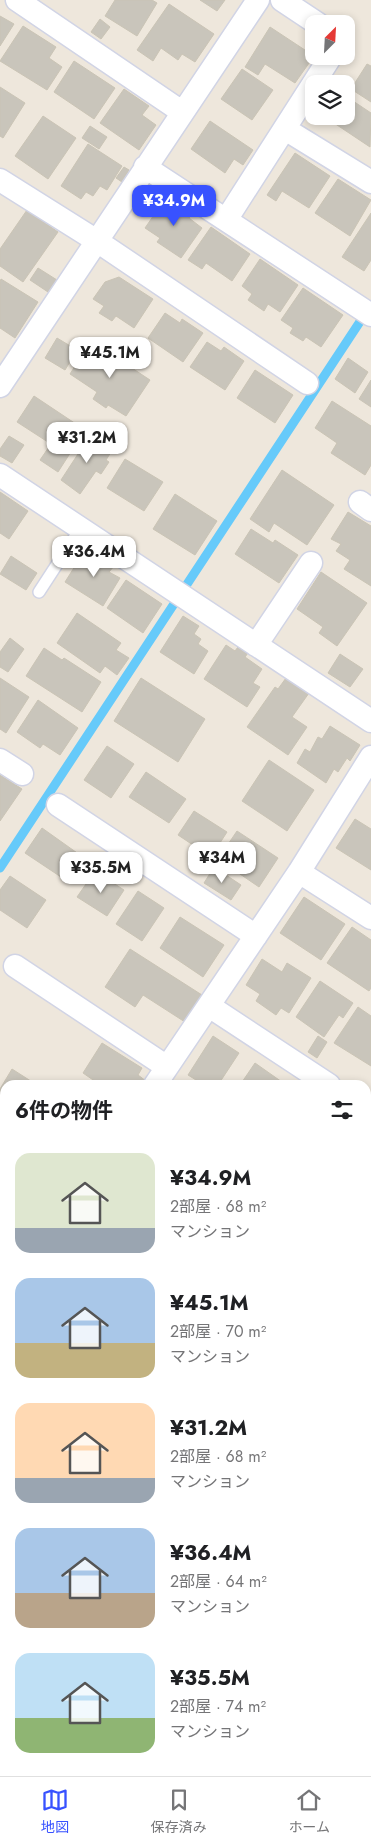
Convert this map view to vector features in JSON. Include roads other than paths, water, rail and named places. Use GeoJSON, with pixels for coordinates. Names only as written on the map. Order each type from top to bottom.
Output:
{"type":"FeatureCollection","features":[{"type":"Feature","properties":{"kind":"street"},"geometry":{"type":"LineString","coordinates":[[16,0],[182,112]]}},
{"type":"Feature","properties":{"kind":"street"},"geometry":{"type":"LineString","coordinates":[[3,375],[97,241],[258,0]]}},
{"type":"Feature","properties":{"kind":"street"},"geometry":{"type":"LineString","coordinates":[[282,0],[305,15]]}},
{"type":"Feature","properties":{"kind":"street"},"geometry":{"type":"LineString","coordinates":[[226,220],[325,65]]}},
{"type":"Feature","properties":{"kind":"street"},"geometry":{"type":"LineString","coordinates":[[285,129],[371,182]]}},
{"type":"Feature","properties":{"kind":"street"},"geometry":{"type":"LineString","coordinates":[[145,167],[362,309]]}},
{"type":"Feature","properties":{"kind":"street"},"geometry":{"type":"LineString","coordinates":[[0,180],[97,241],[307,383]]}},
{"type":"Feature","properties":{"kind":"street"},"geometry":{"type":"LineString","coordinates":[[0,475],[371,721]]}},
{"type":"Feature","properties":{"kind":"street"},"geometry":{"type":"LineString","coordinates":[[256,645],[311,563]]}},
{"type":"Feature","properties":{"kind":"street"},"geometry":{"type":"LineString","coordinates":[[15,966],[161,1076],[299,872],[371,757]]}},
{"type":"Feature","properties":{"kind":"street"},"geometry":{"type":"LineString","coordinates":[[0,760],[22,774]]}},
{"type":"Feature","properties":{"kind":"street"},"geometry":{"type":"LineString","coordinates":[[58,805],[256,936]]}},
{"type":"Feature","properties":{"kind":"street"},"geometry":{"type":"LineString","coordinates":[[299,872],[371,918]]}},
{"type":"Feature","properties":{"kind":"street"},"geometry":{"type":"LineString","coordinates":[[209,1006],[321,1080]]}},
{"type":"Feature","properties":{"kind":"lane"},"geometry":{"type":"LineString","coordinates":[[39,592],[80,529]]}},
{"type":"Feature","properties":{"kind":"waterway"},"geometry":{"type":"LineString","coordinates":[[0,868],[367,311]]}}]}
